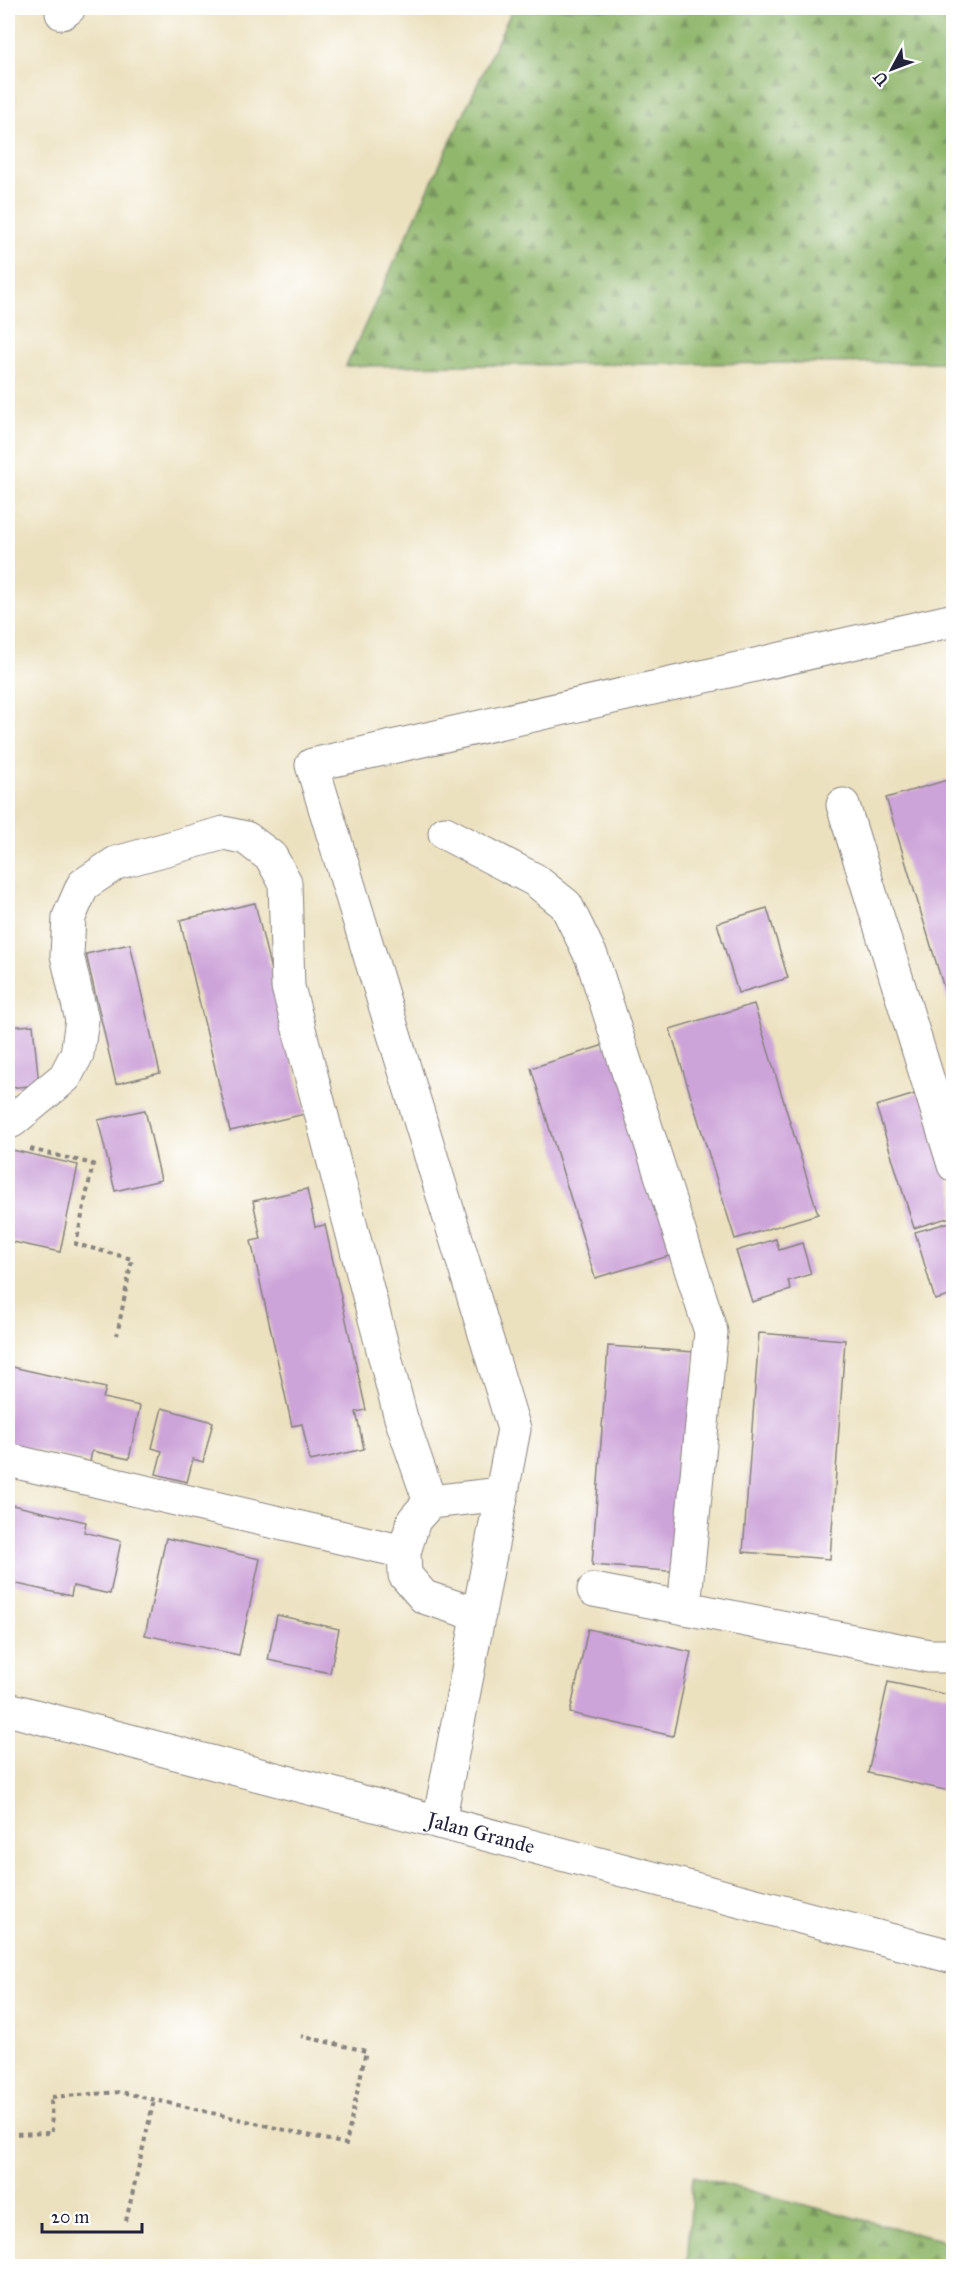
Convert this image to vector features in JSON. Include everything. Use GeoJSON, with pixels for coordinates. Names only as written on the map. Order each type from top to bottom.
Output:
{"type":"FeatureCollection","features":[{"type":"Feature","properties":{"kind":"street"},"geometry":{"type":"LineString","coordinates":[[439,1822],[514,1429],[312,765],[954,620]]}},
{"type":"Feature","properties":{"kind":"street"},"geometry":{"type":"LineString","coordinates":[[843,805],[954,1166]]}},
{"type":"Feature","properties":{"kind":"street"},"geometry":{"type":"LineString","coordinates":[[8,1122],[65,1077],[77,1054],[82,1020],[68,955],[69,917],[83,885],[116,863],[225,833],[246,838],[271,857],[285,882],[288,987],[401,1418],[430,1503]]}},
{"type":"Feature","properties":{"kind":"street"},"geometry":{"type":"LineString","coordinates":[[445,834],[535,880],[566,905],[592,958],[711,1332],[684,1608]]}},
{"type":"Feature","properties":{"kind":"street"},"geometry":{"type":"LineString","coordinates":[[8,1460],[404,1552]]}},
{"type":"Feature","properties":{"kind":"street"},"geometry":{"type":"LineString","coordinates":[[479,1615],[423,1597],[405,1575],[404,1552],[414,1520],[430,1503],[502,1494]]}},
{"type":"Feature","properties":{"kind":"street"},"geometry":{"type":"LineString","coordinates":[[594,1590],[929,1656],[954,1656]]}},
{"type":"Feature","properties":{"kind":"street","name":"Jalan Grande"},"geometry":{"type":"LineString","coordinates":[[8,1709],[954,1957]]}},
{"type":"Feature","properties":{"kind":"path"},"geometry":{"type":"LineString","coordinates":[[29,1148],[93,1164],[76,1244],[132,1259],[117,1335]]}},
{"type":"Feature","properties":{"kind":"path"},"geometry":{"type":"LineString","coordinates":[[8,2134],[52,2133],[51,2097],[121,2092],[346,2144],[366,2051],[301,2036]]}},
{"type":"Feature","properties":{"kind":"path"},"geometry":{"type":"LineString","coordinates":[[126,2221],[154,2100]]}},
{"type":"Feature","properties":{"kind":"green space"},"geometry":{"type":"Polygon","coordinates":[[[513,8],[953,8],[953,362],[346,366],[513,8]]]}},
{"type":"Feature","properties":{"kind":"green space"},"geometry":{"type":"Polygon","coordinates":[[[693,2176],[953,2243],[953,2266],[687,2266],[693,2176]]]}},
{"type":"Feature","properties":{"kind":"building"},"geometry":{"type":"Polygon","coordinates":[[[954,778],[954,1007],[950,1008],[886,798],[954,778]]]}},
{"type":"Feature","properties":{"kind":"building"},"geometry":{"type":"Polygon","coordinates":[[[255,903],[305,1114],[230,1131],[180,920],[255,903]]]}},
{"type":"Feature","properties":{"kind":"building"},"geometry":{"type":"Polygon","coordinates":[[[767,908],[788,978],[738,993],[717,923],[767,908]]]}},
{"type":"Feature","properties":{"kind":"building"},"geometry":{"type":"Polygon","coordinates":[[[130,944],[160,1073],[116,1084],[86,954],[130,944]]]}},
{"type":"Feature","properties":{"kind":"building"},"geometry":{"type":"Polygon","coordinates":[[[754,1004],[818,1214],[735,1239],[670,1029],[754,1004]]]}},
{"type":"Feature","properties":{"kind":"building"},"geometry":{"type":"Polygon","coordinates":[[[33,1025],[39,1085],[8,1088],[8,1027],[33,1025]]]}},
{"type":"Feature","properties":{"kind":"building"},"geometry":{"type":"Polygon","coordinates":[[[614,1042],[679,1253],[595,1278],[531,1068],[614,1042]]]}},
{"type":"Feature","properties":{"kind":"building"},"geometry":{"type":"Polygon","coordinates":[[[922,1092],[954,1195],[954,1216],[914,1228],[876,1106],[922,1092]]]}},
{"type":"Feature","properties":{"kind":"building"},"geometry":{"type":"Polygon","coordinates":[[[145,1110],[161,1180],[115,1191],[98,1120],[145,1110]]]}},
{"type":"Feature","properties":{"kind":"building"},"geometry":{"type":"Polygon","coordinates":[[[8,1149],[78,1165],[60,1252],[8,1241],[8,1149]]]}},
{"type":"Feature","properties":{"kind":"building"},"geometry":{"type":"Polygon","coordinates":[[[307,1189],[315,1227],[325,1225],[366,1410],[356,1412],[364,1449],[310,1461],[302,1424],[292,1426],[251,1241],[261,1239],[253,1201],[307,1189]]]}},
{"type":"Feature","properties":{"kind":"building"},"geometry":{"type":"Polygon","coordinates":[[[954,1221],[954,1295],[935,1300],[915,1232],[954,1221]]]}},
{"type":"Feature","properties":{"kind":"building"},"geometry":{"type":"Polygon","coordinates":[[[776,1239],[779,1250],[802,1243],[811,1274],[788,1281],[791,1290],[752,1302],[736,1251],[776,1239]]]}},
{"type":"Feature","properties":{"kind":"building"},"geometry":{"type":"Polygon","coordinates":[[[759,1333],[845,1340],[830,1559],[743,1552],[759,1333]]]}},
{"type":"Feature","properties":{"kind":"building"},"geometry":{"type":"Polygon","coordinates":[[[608,1346],[695,1352],[680,1572],[592,1565],[608,1346]]]}},
{"type":"Feature","properties":{"kind":"building"},"geometry":{"type":"Polygon","coordinates":[[[8,1366],[106,1388],[103,1398],[140,1406],[129,1459],[92,1451],[90,1462],[8,1444],[8,1366]]]}},
{"type":"Feature","properties":{"kind":"building"},"geometry":{"type":"Polygon","coordinates":[[[162,1408],[213,1422],[203,1462],[193,1459],[187,1482],[156,1474],[162,1451],[152,1448],[162,1408]]]}},
{"type":"Feature","properties":{"kind":"building"},"geometry":{"type":"Polygon","coordinates":[[[8,1504],[86,1522],[84,1532],[121,1541],[110,1594],[73,1586],[71,1596],[8,1582],[8,1504]]]}},
{"type":"Feature","properties":{"kind":"building"},"geometry":{"type":"Polygon","coordinates":[[[166,1538],[260,1559],[239,1655],[145,1635],[166,1538]]]}},
{"type":"Feature","properties":{"kind":"building"},"geometry":{"type":"Polygon","coordinates":[[[277,1615],[339,1629],[330,1673],[268,1660],[277,1615]]]}},
{"type":"Feature","properties":{"kind":"building"},"geometry":{"type":"Polygon","coordinates":[[[588,1629],[691,1652],[673,1736],[570,1713],[588,1629]]]}},
{"type":"Feature","properties":{"kind":"building"},"geometry":{"type":"Polygon","coordinates":[[[888,1682],[954,1696],[954,1792],[868,1773],[888,1682]]]}}]}
